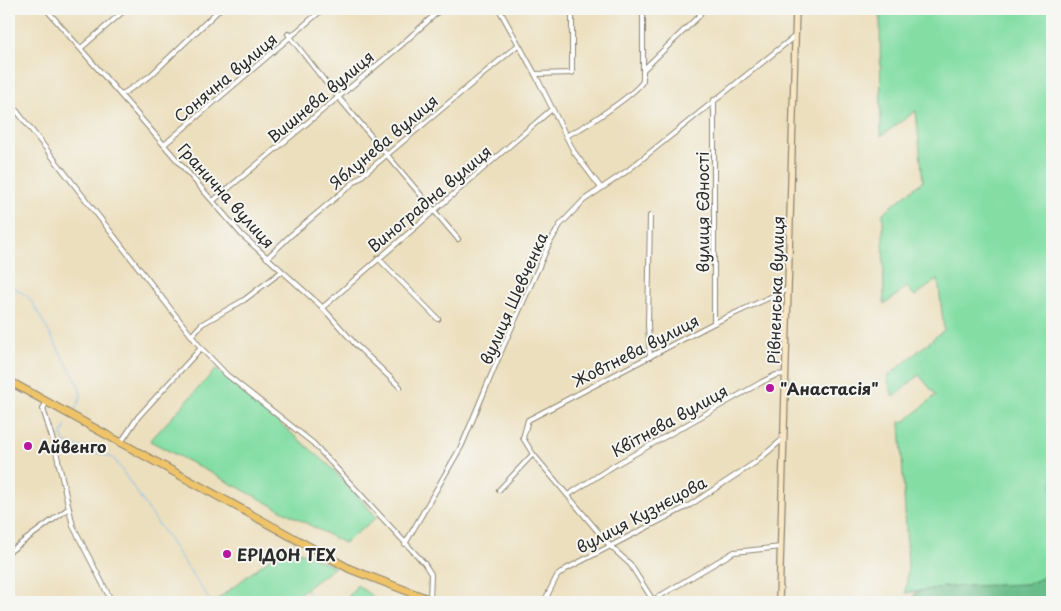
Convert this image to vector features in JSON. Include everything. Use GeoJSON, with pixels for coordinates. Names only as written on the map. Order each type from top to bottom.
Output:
{"type":"FeatureCollection","features":[{"type":"Feature","properties":{"kind":"highway"},"geometry":{"type":"LineString","coordinates":[[9,381],[120,444],[350,569],[433,601]]}},
{"type":"Feature","properties":{"kind":"main road","name":"Рівненська вулиця"},"geometry":{"type":"LineString","coordinates":[[779,602],[796,9]]}},
{"type":"Feature","properties":{"kind":"street","name":"Гранична вулиця"},"geometry":{"type":"LineString","coordinates":[[46,9],[214,200],[242,235],[322,308],[356,345],[400,387]]}},
{"type":"Feature","properties":{"kind":"street"},"geometry":{"type":"LineString","coordinates":[[81,48],[126,9]]}},
{"type":"Feature","properties":{"kind":"street"},"geometry":{"type":"LineString","coordinates":[[121,95],[150,76],[220,9]]}},
{"type":"Feature","properties":{"kind":"street","name":"Сонячна вулиця"},"geometry":{"type":"LineString","coordinates":[[165,144],[289,36],[323,9]]}},
{"type":"Feature","properties":{"kind":"street","name":"Вишнева вулиця"},"geometry":{"type":"LineString","coordinates":[[214,200],[339,97],[441,9]]}},
{"type":"Feature","properties":{"kind":"street"},"geometry":{"type":"LineString","coordinates":[[499,9],[536,74],[574,152],[601,188]]}},
{"type":"Feature","properties":{"kind":"street"},"geometry":{"type":"LineString","coordinates":[[536,74],[572,73],[572,9]]}},
{"type":"Feature","properties":{"kind":"street"},"geometry":{"type":"LineString","coordinates":[[567,135],[586,125],[639,87],[643,81],[643,9]]}},
{"type":"Feature","properties":{"kind":"street"},"geometry":{"type":"LineString","coordinates":[[644,70],[699,16],[702,9]]}},
{"type":"Feature","properties":{"kind":"street"},"geometry":{"type":"LineString","coordinates":[[289,36],[458,239]]}},
{"type":"Feature","properties":{"kind":"street","name":"вулиця Шевченка"},"geometry":{"type":"LineString","coordinates":[[405,544],[462,445],[549,244],[560,225],[574,209],[627,171],[795,36]]}},
{"type":"Feature","properties":{"kind":"street","name":"Яблунева вулиця"},"geometry":{"type":"LineString","coordinates":[[267,258],[290,236],[518,45]]}},
{"type":"Feature","properties":{"kind":"street","name":"вулиця Єдності"},"geometry":{"type":"LineString","coordinates":[[714,100],[714,324]]}},
{"type":"Feature","properties":{"kind":"street"},"geometry":{"type":"LineString","coordinates":[[9,101],[192,335],[200,348],[227,375],[313,443],[431,574],[433,601]]}},
{"type":"Feature","properties":{"kind":"street","name":"Виноградна вулиця"},"geometry":{"type":"LineString","coordinates":[[322,308],[552,110]]}},
{"type":"Feature","properties":{"kind":"street"},"geometry":{"type":"LineString","coordinates":[[650,216],[648,324],[650,357]]}},
{"type":"Feature","properties":{"kind":"street"},"geometry":{"type":"LineString","coordinates":[[378,258],[438,319]]}},
{"type":"Feature","properties":{"kind":"street"},"geometry":{"type":"LineString","coordinates":[[192,335],[202,324],[228,310],[281,272]]}},
{"type":"Feature","properties":{"kind":"street","name":"Жовтнева вулиця"},"geometry":{"type":"LineString","coordinates":[[654,601],[630,564],[610,546],[533,454],[523,438],[528,420],[549,407],[788,289]]}},
{"type":"Feature","properties":{"kind":"street"},"geometry":{"type":"LineString","coordinates":[[120,444],[138,417],[200,348]]}},
{"type":"Feature","properties":{"kind":"street","name":"Квітнева вулиця"},"geometry":{"type":"LineString","coordinates":[[568,495],[647,446],[762,382],[776,375],[786,374]]}},
{"type":"Feature","properties":{"kind":"street"},"geometry":{"type":"LineString","coordinates":[[46,403],[43,408],[55,447],[78,539],[112,602]]}},
{"type":"Feature","properties":{"kind":"street","name":"вулиця Кузнєцова"},"geometry":{"type":"LineString","coordinates":[[544,602],[557,576],[578,562],[690,505],[756,462],[783,439]]}},
{"type":"Feature","properties":{"kind":"street"},"geometry":{"type":"LineString","coordinates":[[499,490],[533,454]]}},
{"type":"Feature","properties":{"kind":"street"},"geometry":{"type":"LineString","coordinates":[[9,552],[69,508]]}},
{"type":"Feature","properties":{"kind":"street"},"geometry":{"type":"LineString","coordinates":[[654,601],[734,552],[782,548]]}},
{"type":"Feature","properties":{"kind":"green space"},"geometry":{"type":"Polygon","coordinates":[[[880,9],[1052,9],[1052,574],[1028,584],[943,587],[906,593],[908,565],[900,422],[907,420],[936,395],[919,375],[893,397],[887,377],[944,330],[938,279],[915,296],[907,287],[884,305],[883,213],[923,181],[916,111],[881,136],[880,9]]]}},
{"type":"Feature","properties":{"kind":"green space"},"geometry":{"type":"Polygon","coordinates":[[[216,369],[330,466],[377,517],[344,543],[150,441],[216,369]]]}},
{"type":"Feature","properties":{"kind":"green space"},"geometry":{"type":"Polygon","coordinates":[[[286,546],[335,567],[288,602],[214,602],[286,546]]]}},
{"type":"Feature","properties":{"kind":"green space"},"geometry":{"type":"Polygon","coordinates":[[[1052,574],[1052,602],[911,602],[916,592],[943,587],[1028,584],[1052,574]]]}},
{"type":"Feature","properties":{"kind":"green space"},"geometry":{"type":"Polygon","coordinates":[[[357,585],[380,602],[345,602],[357,585]]]}},
{"type":"Feature","properties":{"kind":"waterway"},"geometry":{"type":"LineString","coordinates":[[9,285],[27,296],[32,302],[79,386],[81,396],[75,411]]}},
{"type":"Feature","properties":{"kind":"waterway"},"geometry":{"type":"LineString","coordinates":[[66,425],[62,435],[64,442],[113,458],[211,602]]}},
{"type":"Feature","properties":{"kind":"waterway"},"geometry":{"type":"LineString","coordinates":[[307,591],[318,602]]}},
{"type":"Feature","properties":{"kind":"place","name":"\"Анастасія\""},"geometry":{"type":"Point","coordinates":[770,388]}},
{"type":"Feature","properties":{"kind":"place","name":"Айвенго"},"geometry":{"type":"Point","coordinates":[28,446]}},
{"type":"Feature","properties":{"kind":"place","name":"ЕРІДОН ТЕХ"},"geometry":{"type":"Point","coordinates":[227,554]}}]}
